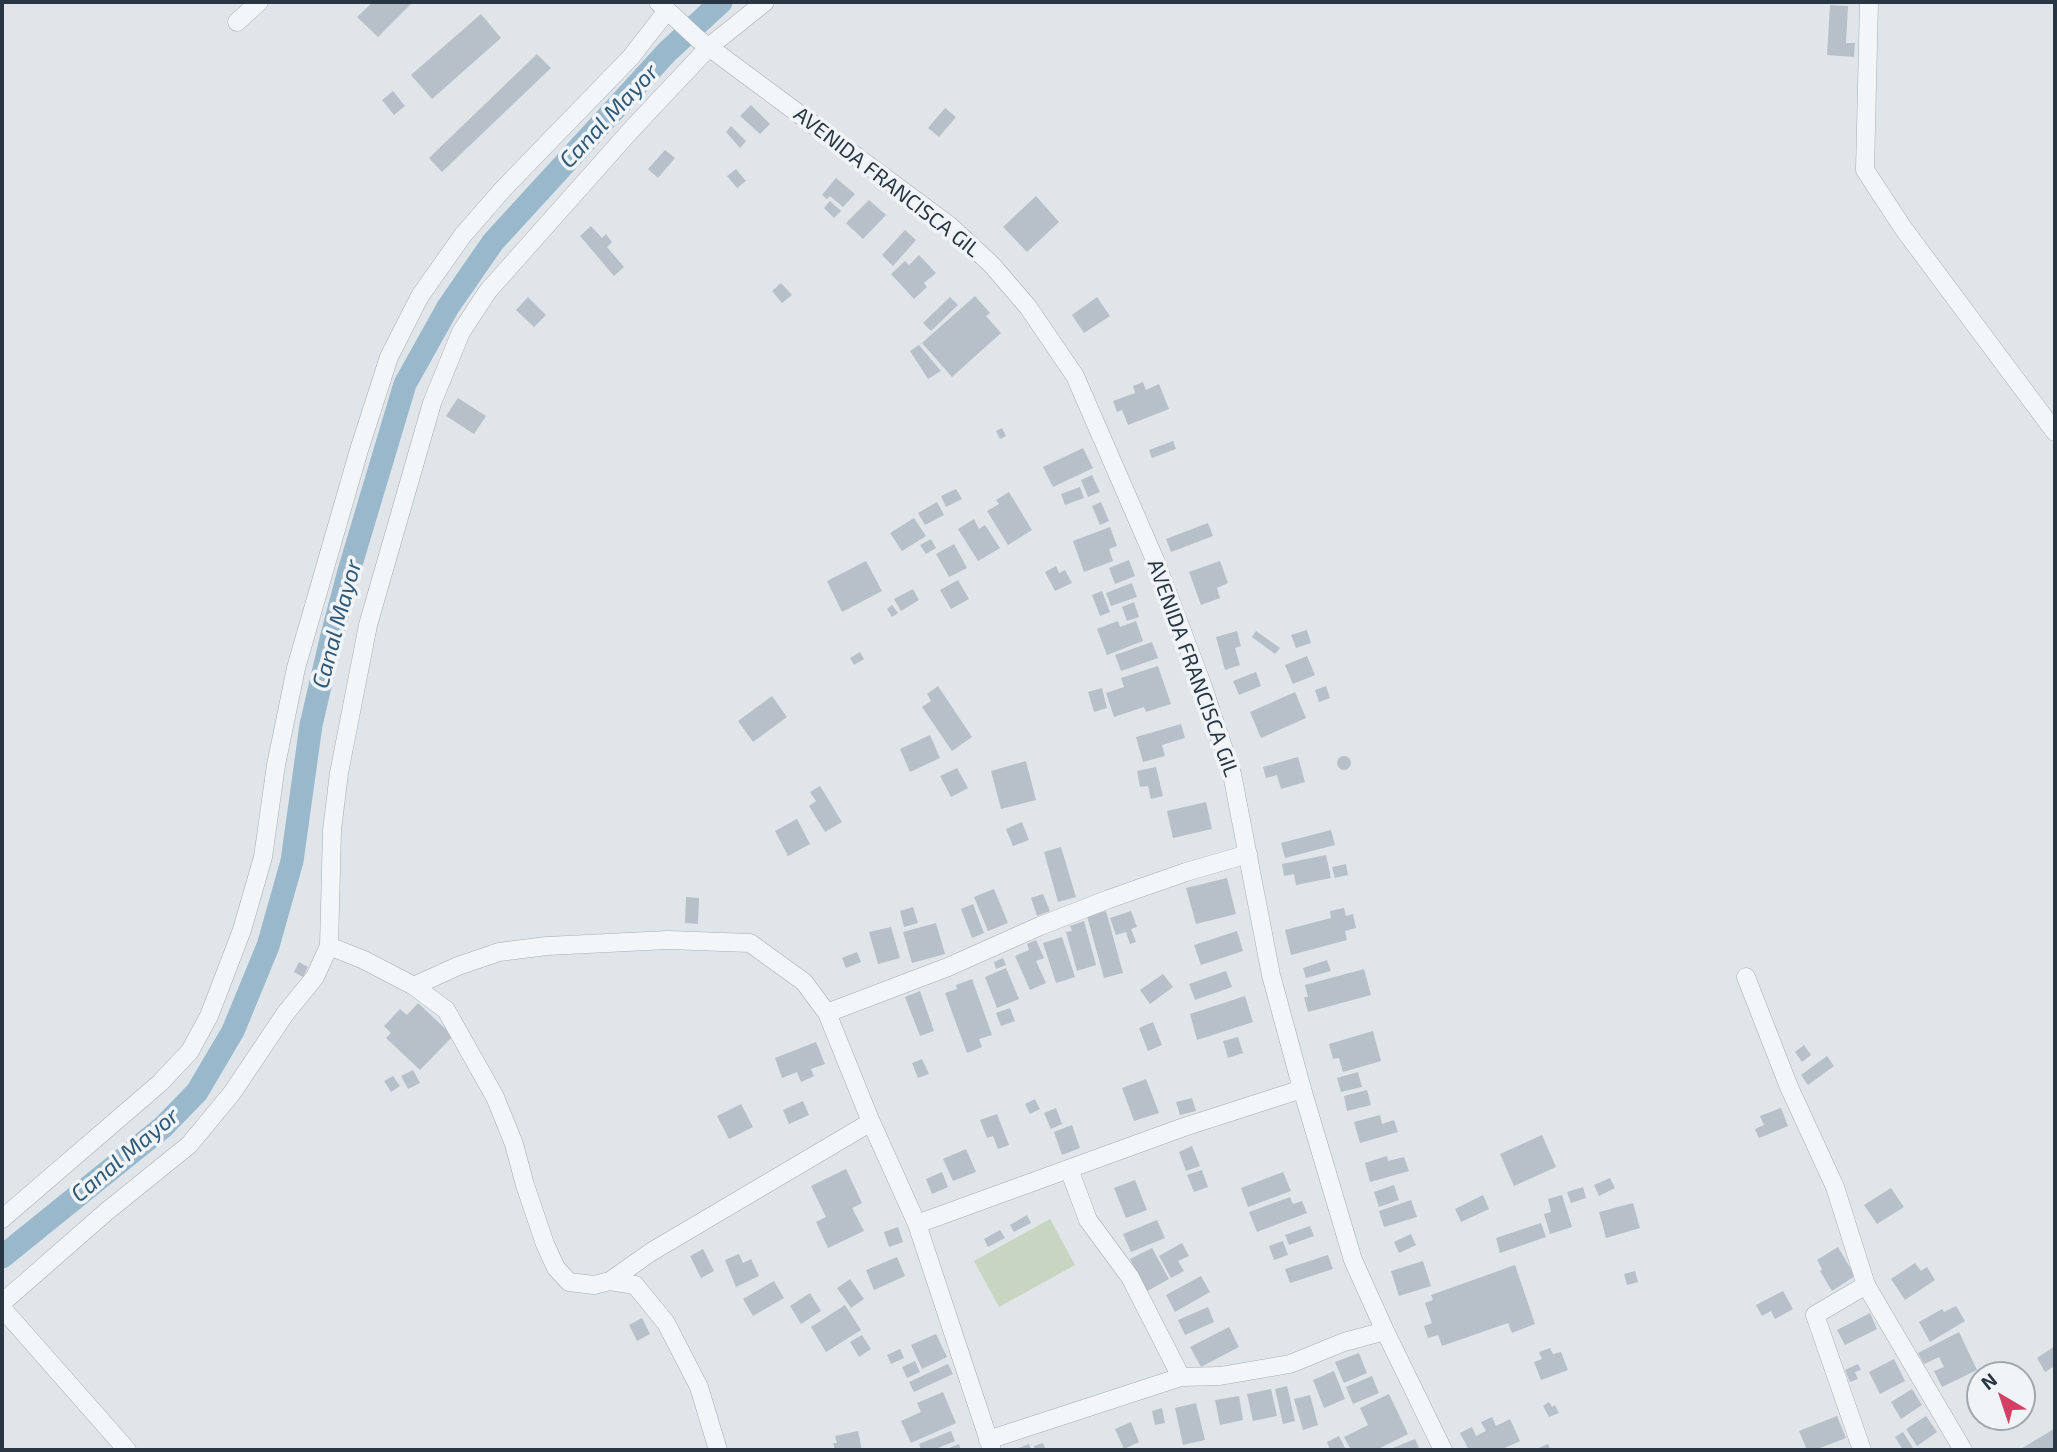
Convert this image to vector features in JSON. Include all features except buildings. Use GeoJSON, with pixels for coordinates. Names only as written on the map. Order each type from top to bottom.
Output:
{"type":"FeatureCollection","features":[{"type":"Feature","properties":{"kind":"street"},"geometry":{"type":"LineString","coordinates":[[237,22],[259,2]]}},
{"type":"Feature","properties":{"kind":"street"},"geometry":{"type":"LineString","coordinates":[[127,1450],[2,1305],[106,1212],[189,1146],[232,1093],[285,1014],[315,977],[329,946],[332,830],[339,773],[368,625],[432,403],[461,332],[488,291],[704,43],[765,2]]}},
{"type":"Feature","properties":{"kind":"street"},"geometry":{"type":"LineString","coordinates":[[1869,2],[1865,170],[1903,228],[2055,432]]}},
{"type":"Feature","properties":{"kind":"street"},"geometry":{"type":"LineString","coordinates":[[2,1219],[160,1083],[190,1051],[209,1016],[242,930],[263,857],[276,765],[296,668],[389,357],[420,296],[463,235],[504,188],[631,57],[668,11]]}},
{"type":"Feature","properties":{"kind":"street","name":"AVENIDA FRANCISCA GIL"},"geometry":{"type":"LineString","coordinates":[[668,11],[704,43],[950,226],[992,265],[1028,307],[1075,376],[1155,560],[1233,774],[1272,975],[1302,1089],[1353,1260],[1443,1450]]}},
{"type":"Feature","properties":{"kind":"street"},"geometry":{"type":"LineString","coordinates":[[827,1013],[948,967],[1109,899],[1248,854]]}},
{"type":"Feature","properties":{"kind":"street"},"geometry":{"type":"LineString","coordinates":[[414,986],[458,966],[499,953],[547,946],[667,940],[750,943],[804,982],[827,1013],[871,1122],[917,1224],[990,1445],[1181,1377],[1220,1376],[1290,1364],[1343,1342],[1385,1331]]}},
{"type":"Feature","properties":{"kind":"street"},"geometry":{"type":"LineString","coordinates":[[329,946],[364,960],[414,986],[446,1010],[495,1097],[514,1144],[545,1244],[556,1268],[569,1282],[594,1286],[610,1281],[651,1252],[871,1122]]}},
{"type":"Feature","properties":{"kind":"street"},"geometry":{"type":"LineString","coordinates":[[1746,977],[1789,1087],[1835,1187],[1866,1285],[1963,1450]]}},
{"type":"Feature","properties":{"kind":"street"},"geometry":{"type":"LineString","coordinates":[[917,1224],[1184,1127],[1302,1089]]}},
{"type":"Feature","properties":{"kind":"street"},"geometry":{"type":"LineString","coordinates":[[1069,1169],[1088,1220],[1130,1277],[1181,1377]]}},
{"type":"Feature","properties":{"kind":"street"},"geometry":{"type":"LineString","coordinates":[[610,1281],[635,1285],[666,1322],[699,1387],[718,1450]]}},
{"type":"Feature","properties":{"kind":"street"},"geometry":{"type":"LineString","coordinates":[[1862,1450],[1815,1315],[1866,1285]]}},
{"type":"Feature","properties":{"kind":"green space"},"geometry":{"type":"Polygon","coordinates":[[[1050,1219],[1075,1265],[999,1307],[974,1261],[1050,1219]]]}},
{"type":"Feature","properties":{"kind":"waterway","name":"Canal Mayor"},"geometry":{"type":"LineString","coordinates":[[2,1257],[163,1127],[197,1092],[233,1031],[268,946],[292,861],[311,725],[331,639],[405,384],[448,307],[493,242],[667,52],[721,2]]}}]}
